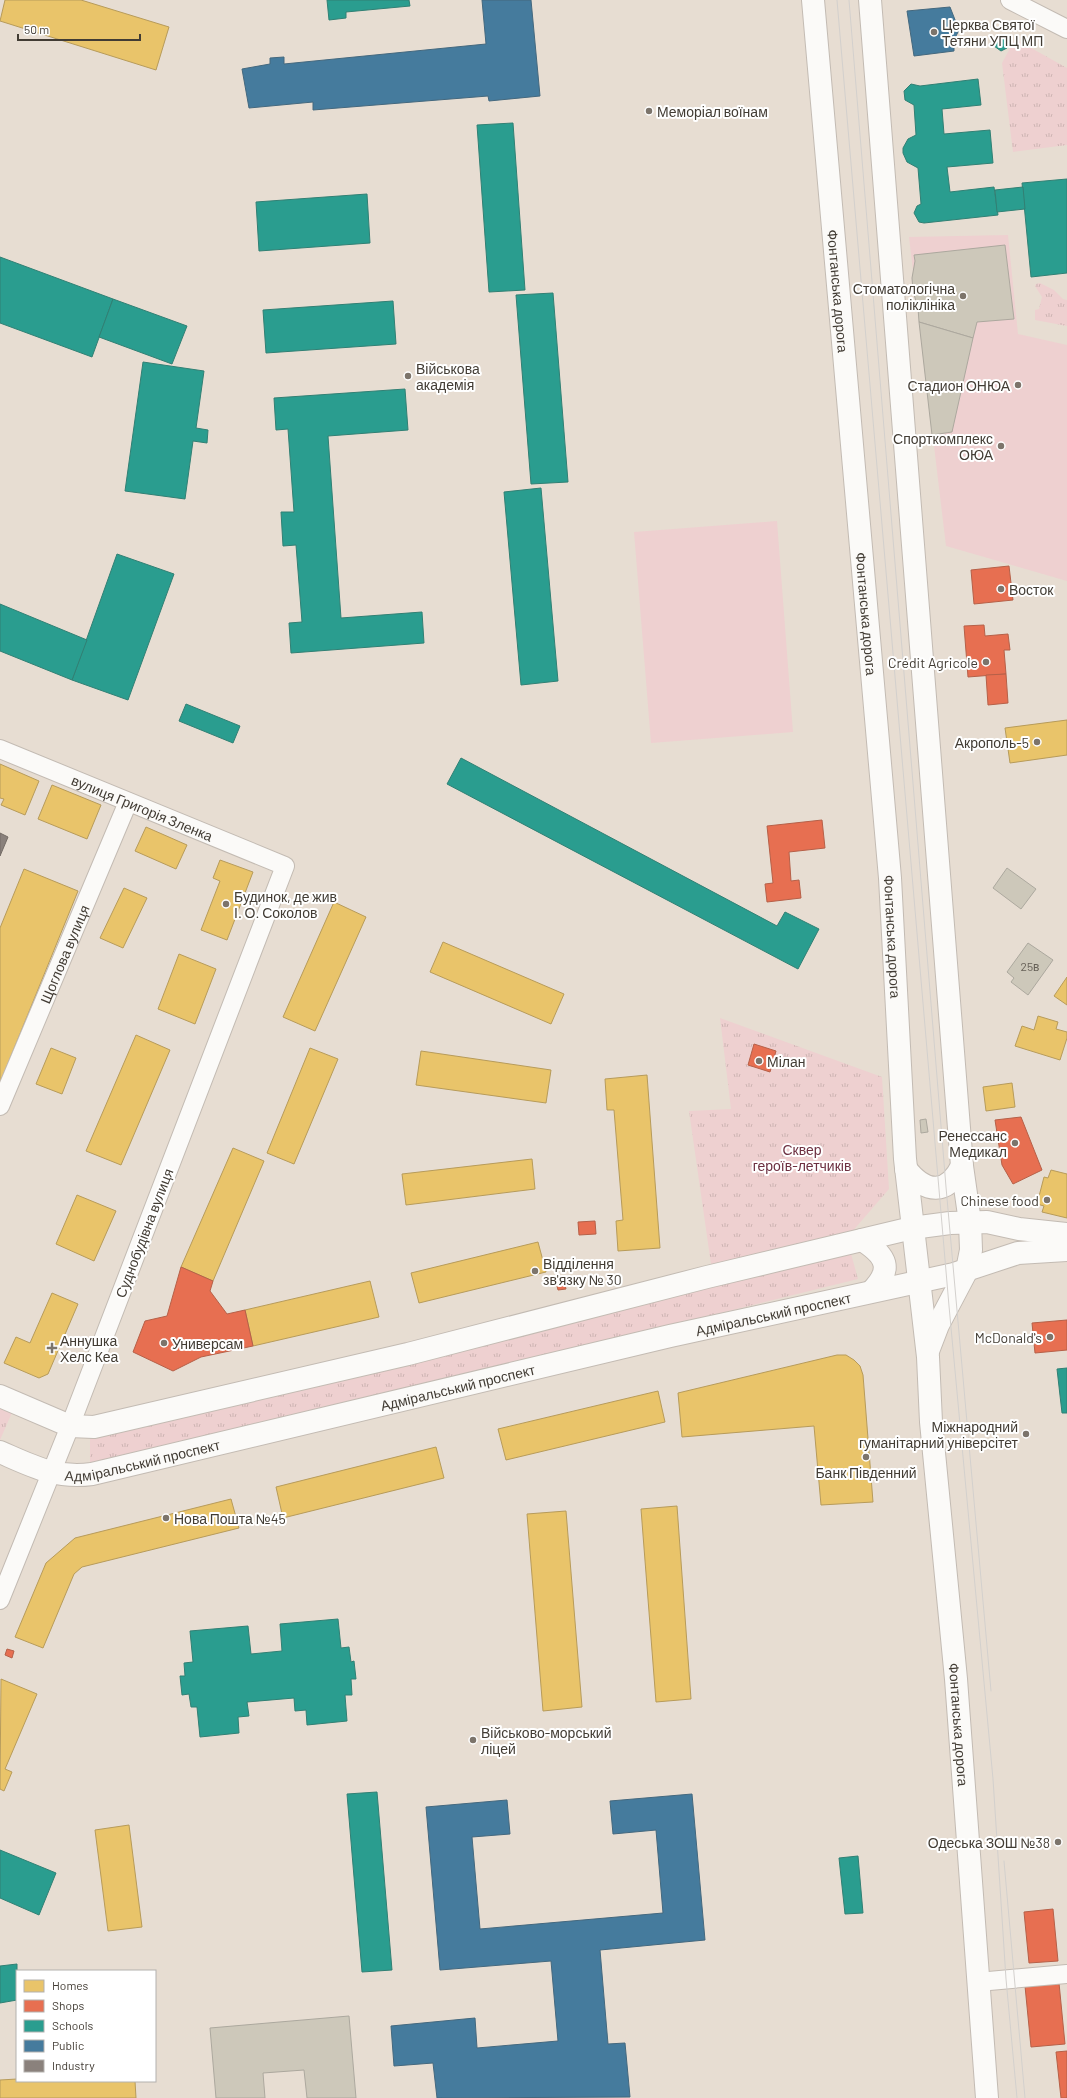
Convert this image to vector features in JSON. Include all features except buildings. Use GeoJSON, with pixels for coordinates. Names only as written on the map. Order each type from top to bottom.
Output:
{"type":"FeatureCollection","features":[{"type":"Feature","properties":{"kind":"main road","name":"Фонтанська дорога"},"geometry":{"type":"LineString","coordinates":[[813,0],[890,878],[906,1169],[927,1352],[931,1422],[956,1679],[987,2098]]}},
{"type":"Feature","properties":{"kind":"main road"},"geometry":{"type":"LineString","coordinates":[[870,0],[962,1166],[970,1222]]}},
{"type":"Feature","properties":{"kind":"main road"},"geometry":{"type":"LineString","coordinates":[[906,1169],[915,1180],[922,1184],[939,1188],[946,1186],[956,1179],[962,1166]]}},
{"type":"Feature","properties":{"kind":"main road","name":"Фонтанська дорога"},"geometry":{"type":"LineString","coordinates":[[927,1352],[938,1325],[967,1270],[971,1250],[970,1222]]}},
{"type":"Feature","properties":{"kind":"main road"},"geometry":{"type":"LineString","coordinates":[[0,1396],[70,1426],[94,1427],[416,1352],[707,1277],[912,1228],[942,1224],[986,1222],[1019,1229],[1067,1234]]}},
{"type":"Feature","properties":{"kind":"main road"},"geometry":{"type":"LineString","coordinates":[[862,1240],[875,1248],[884,1259],[885,1270],[881,1281],[872,1291]]}},
{"type":"Feature","properties":{"kind":"main road","name":"Адміральський проспект"},"geometry":{"type":"LineString","coordinates":[[0,1452],[50,1473],[80,1476],[92,1474],[670,1336],[918,1282],[967,1270],[1018,1253],[1067,1250]]}},
{"type":"Feature","properties":{"kind":"street"},"geometry":{"type":"LineString","coordinates":[[1010,0],[1067,29]]}},
{"type":"Feature","properties":{"kind":"street","name":"вулиця Григорія Зленка"},"geometry":{"type":"LineString","coordinates":[[0,749],[285,866]]}},
{"type":"Feature","properties":{"kind":"street","name":"Щоглова вулиця"},"geometry":{"type":"LineString","coordinates":[[0,1106],[128,802]]}},
{"type":"Feature","properties":{"kind":"street","name":"Суднобудівна вулиця"},"geometry":{"type":"LineString","coordinates":[[0,1600],[70,1426],[285,866]]}},
{"type":"Feature","properties":{"kind":"street"},"geometry":{"type":"LineString","coordinates":[[978,1982],[1067,1974]]}},
{"type":"Feature","properties":{"kind":"green space"},"geometry":{"type":"Polygon","coordinates":[[[1015,39],[1067,68],[1067,145],[1013,152],[1002,63],[1015,39]]]}},
{"type":"Feature","properties":{"kind":"green space","name":"Спорткомплекс ОЮА"},"geometry":{"type":"Polygon","coordinates":[[[1008,235],[1018,334],[1067,345],[1067,581],[946,546],[909,237],[1008,235]]]}},
{"type":"Feature","properties":{"kind":"green space"},"geometry":{"type":"Polygon","coordinates":[[[1040,283],[1054,290],[1063,299],[1067,300],[1067,326],[1035,320],[1035,310],[1039,309],[1042,297],[1035,286],[1036,284],[1040,283]]]}},
{"type":"Feature","properties":{"kind":"green space"},"geometry":{"type":"Polygon","coordinates":[[[777,521],[793,732],[651,743],[634,532],[777,521]]]}},
{"type":"Feature","properties":{"kind":"green space","name":"Сквер героїв-летчиків"},"geometry":{"type":"Polygon","coordinates":[[[720,1018],[882,1077],[889,1189],[851,1233],[711,1264],[689,1111],[731,1109],[720,1018]]]}},
{"type":"Feature","properties":{"kind":"green space"},"geometry":{"type":"Polygon","coordinates":[[[850,1250],[858,1279],[90,1469],[90,1437],[850,1250]]]}},
{"type":"Feature","properties":{"kind":"green space"},"geometry":{"type":"Polygon","coordinates":[[[0,1402],[14,1408],[0,1440],[0,1402]]]}},
{"type":"Feature","properties":{"kind":"tram line"},"geometry":{"type":"LineString","coordinates":[[837,0],[949,1306],[993,1779],[1006,1979],[1017,2098]]}},
{"type":"Feature","properties":{"kind":"tram line"},"geometry":{"type":"LineString","coordinates":[[849,0],[946,1187],[991,1691]]}},
{"type":"Feature","properties":{"kind":"tram line"},"geometry":{"type":"LineString","coordinates":[[1004,1861],[1025,2098]]}},
{"type":"Feature","properties":{"kind":"place","name":"Церква Святої Тетяни УПЦ МП"},"geometry":{"type":"Point","coordinates":[934,32]}},
{"type":"Feature","properties":{"kind":"place","name":"Меморіал воїнам"},"geometry":{"type":"Point","coordinates":[649,111]}},
{"type":"Feature","properties":{"kind":"place","name":"Стоматологічна поліклініка"},"geometry":{"type":"Point","coordinates":[963,296]}},
{"type":"Feature","properties":{"kind":"place","name":"Військова академія"},"geometry":{"type":"Point","coordinates":[408,376]}},
{"type":"Feature","properties":{"kind":"place","name":"Стадион ОНЮА"},"geometry":{"type":"Point","coordinates":[1018,385]}},
{"type":"Feature","properties":{"kind":"place","name":"Спорткомплекс ОЮА"},"geometry":{"type":"Point","coordinates":[1001,446]}},
{"type":"Feature","properties":{"kind":"place","name":"Восток"},"geometry":{"type":"Point","coordinates":[1001,589]}},
{"type":"Feature","properties":{"kind":"place","name":"Crédit Agricole"},"geometry":{"type":"Point","coordinates":[986,662]}},
{"type":"Feature","properties":{"kind":"place","name":"Акрополь-5"},"geometry":{"type":"Point","coordinates":[1037,742]}},
{"type":"Feature","properties":{"kind":"place","name":"Будинок, де жив І. О. Соколов"},"geometry":{"type":"Point","coordinates":[226,904]}},
{"type":"Feature","properties":{"kind":"place","name":"Мілан"},"geometry":{"type":"Point","coordinates":[759,1061]}},
{"type":"Feature","properties":{"kind":"place","name":"Ренессанс Медикал"},"geometry":{"type":"Point","coordinates":[1015,1143]}},
{"type":"Feature","properties":{"kind":"place","name":"Chinese food"},"geometry":{"type":"Point","coordinates":[1047,1200]}},
{"type":"Feature","properties":{"kind":"place","name":"Відділення зв'язку № 30"},"geometry":{"type":"Point","coordinates":[535,1271]}},
{"type":"Feature","properties":{"kind":"place","name":"McDonald's"},"geometry":{"type":"Point","coordinates":[1050,1337]}},
{"type":"Feature","properties":{"kind":"place","name":"Универсам"},"geometry":{"type":"Point","coordinates":[164,1343]}},
{"type":"Feature","properties":{"kind":"place","name":"Аннушка Хелс Кеа"},"geometry":{"type":"Point","coordinates":[52,1348]}},
{"type":"Feature","properties":{"kind":"place","name":"Міжнародний гуманітарний універсітет"},"geometry":{"type":"Point","coordinates":[1026,1434]}},
{"type":"Feature","properties":{"kind":"place","name":"Банк Південний"},"geometry":{"type":"Point","coordinates":[866,1457]}},
{"type":"Feature","properties":{"kind":"place","name":"Нова Пошта №45"},"geometry":{"type":"Point","coordinates":[166,1518]}},
{"type":"Feature","properties":{"kind":"place","name":"Військово-морський ліцей"},"geometry":{"type":"Point","coordinates":[473,1740]}},
{"type":"Feature","properties":{"kind":"place","name":"Одеська ЗОШ №38"},"geometry":{"type":"Point","coordinates":[1058,1842]}}]}
